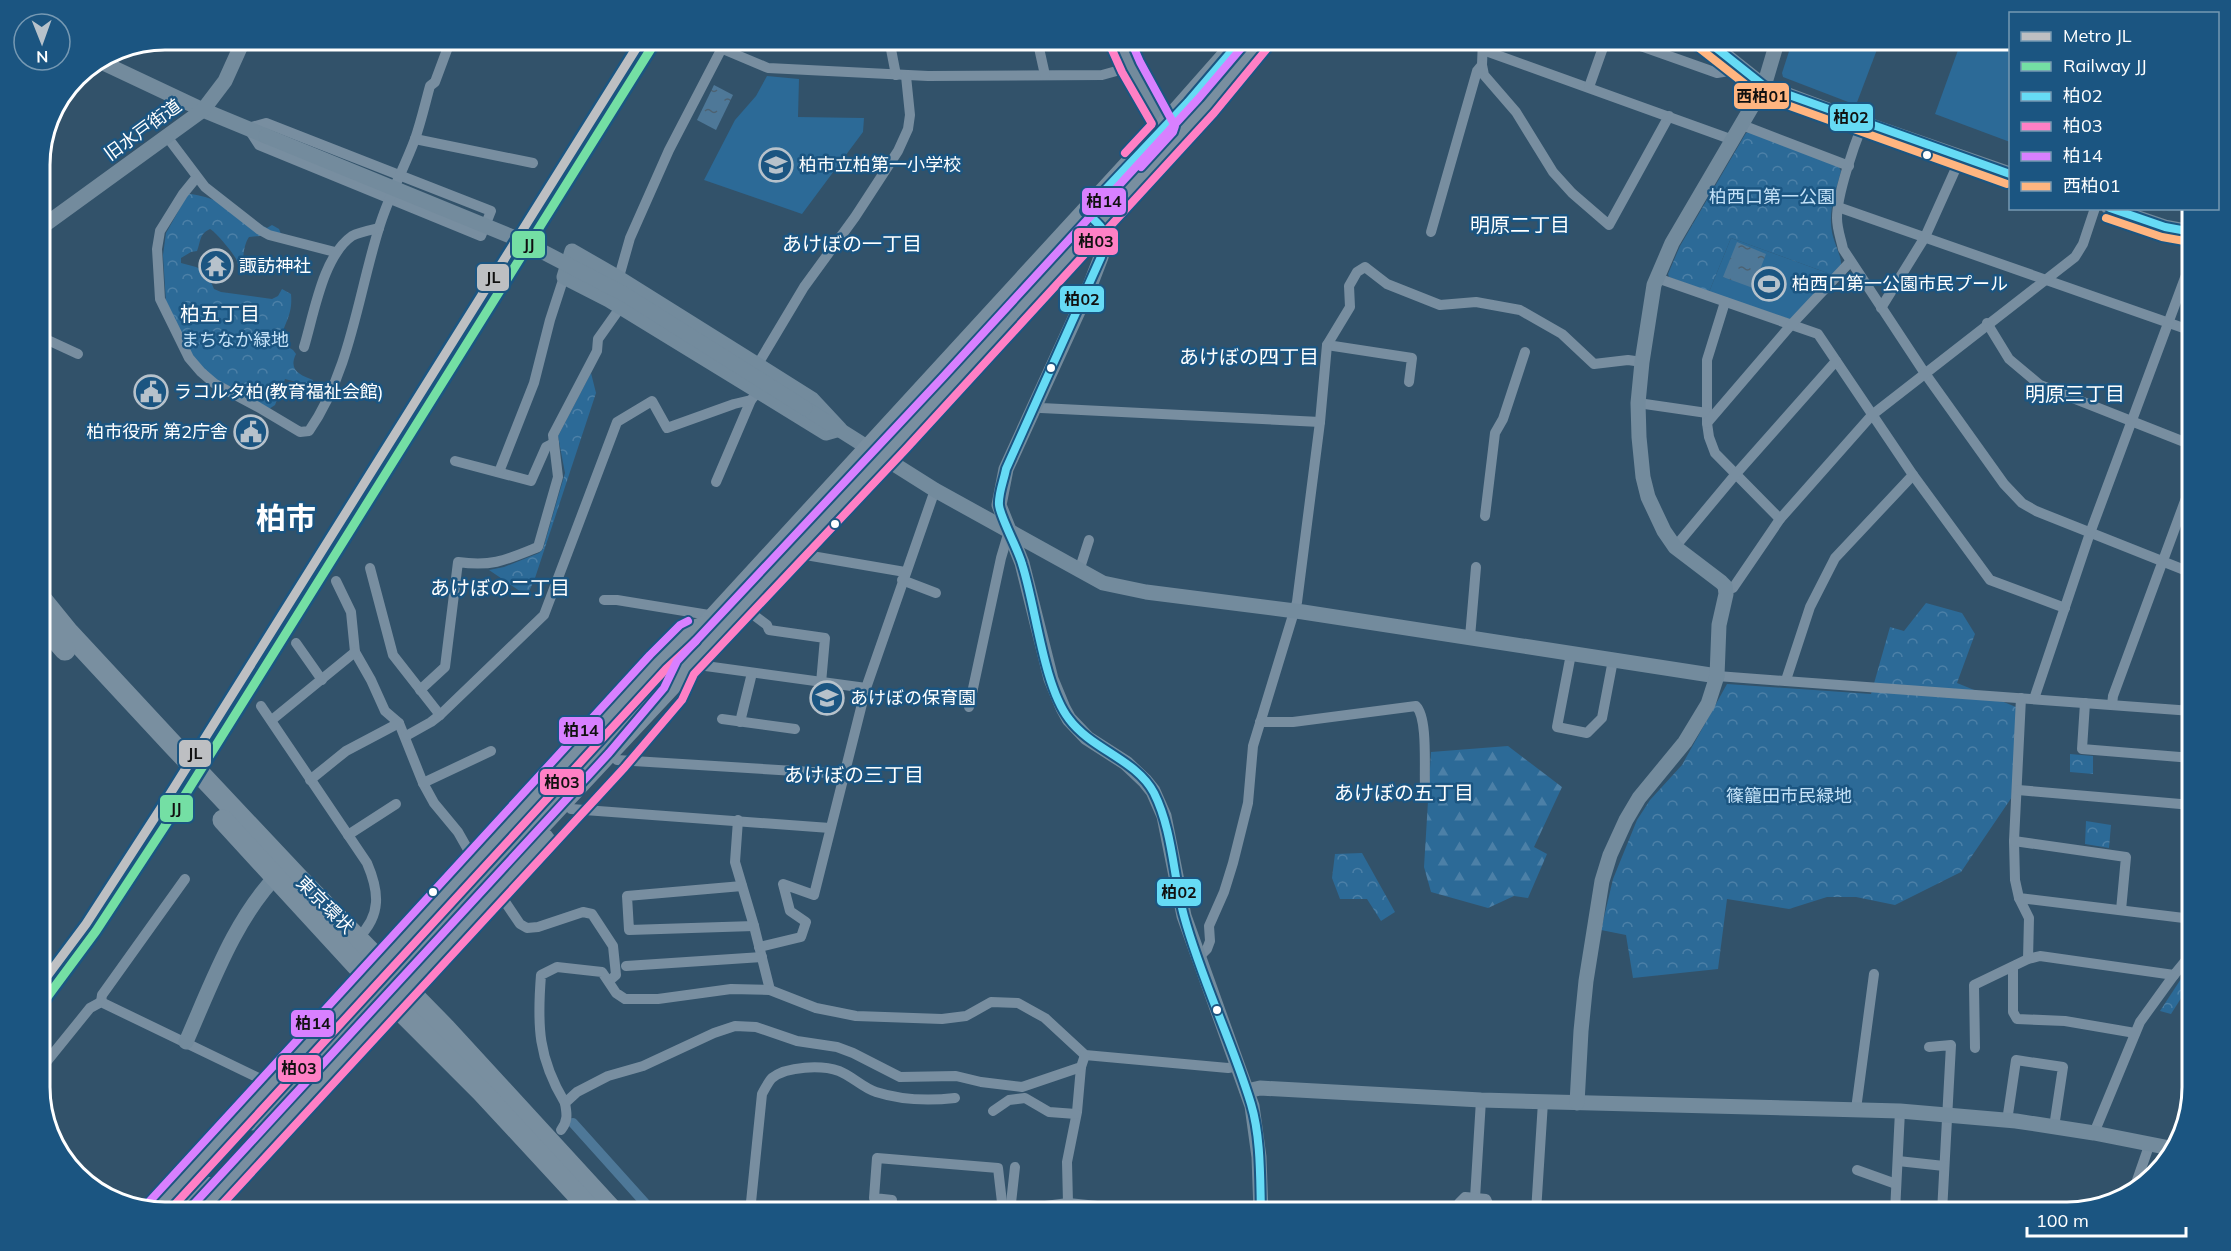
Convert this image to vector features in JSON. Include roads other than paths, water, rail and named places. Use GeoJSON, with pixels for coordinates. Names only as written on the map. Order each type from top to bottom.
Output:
{"type":"FeatureCollection","features":[{"type":"Feature","properties":{"kind":"highway"},"geometry":{"type":"LineString","coordinates":[[1170,133],[1234,50]]}},
{"type":"Feature","properties":{"kind":"highway"},"geometry":{"type":"LineString","coordinates":[[178,1202],[258,1124],[516,842],[711,621],[877,452],[1091,217],[1170,133],[1232,78],[1254,50]]}},
{"type":"Feature","properties":{"kind":"highway"},"geometry":{"type":"LineString","coordinates":[[516,842],[795,553],[877,452]]}},
{"type":"Feature","properties":{"kind":"highway","name":"東京環状"},"geometry":{"type":"LineString","coordinates":[[50,610],[168,751]]}},
{"type":"Feature","properties":{"kind":"highway"},"geometry":{"type":"LineString","coordinates":[[163,1202],[658,662],[687,633],[711,621]]}},
{"type":"Feature","properties":{"kind":"highway","name":"東京環状"},"geometry":{"type":"LineString","coordinates":[[50,631],[168,751],[399,995],[604,1202]]}},
{"type":"Feature","properties":{"kind":"highway"},"geometry":{"type":"LineString","coordinates":[[207,1202],[617,760],[673,694],[687,666]]}},
{"type":"Feature","properties":{"kind":"highway","name":"東京環状"},"geometry":{"type":"LineString","coordinates":[[280,871],[358,938],[376,971]]}},
{"type":"Feature","properties":{"kind":"highway","name":"東京環状"},"geometry":{"type":"LineString","coordinates":[[399,995],[482,1092],[584,1202]]}},
{"type":"Feature","properties":{"kind":"highway"},"geometry":{"type":"LineString","coordinates":[[205,1202],[258,1124]]}},
{"type":"Feature","properties":{"kind":"street","name":"旧水戸街道"},"geometry":{"type":"LineString","coordinates":[[50,221],[168,138],[203,110],[225,81],[239,50]]}},
{"type":"Feature","properties":{"kind":"street"},"geometry":{"type":"LineString","coordinates":[[196,178],[160,231],[157,249],[160,299],[189,358],[201,372],[215,384],[300,432],[309,431],[316,421],[342,364],[389,198],[415,139],[430,86],[435,82],[447,50]]}},
{"type":"Feature","properties":{"kind":"street"},"geometry":{"type":"LineString","coordinates":[[420,690],[446,667],[458,562],[480,565],[502,562],[538,547],[558,477],[553,435],[597,351],[598,339],[615,304],[619,278],[630,238],[669,150],[721,50]]}},
{"type":"Feature","properties":{"kind":"street"},"geometry":{"type":"LineString","coordinates":[[727,50],[768,68],[901,76],[1102,75],[1131,67]]}},
{"type":"Feature","properties":{"kind":"street"},"geometry":{"type":"LineString","coordinates":[[758,364],[804,287],[846,230],[898,151],[908,129],[910,115],[893,50]]}},
{"type":"Feature","properties":{"kind":"street"},"geometry":{"type":"LineString","coordinates":[[1039,50],[1045,75]]}},
{"type":"Feature","properties":{"kind":"street"},"geometry":{"type":"LineString","coordinates":[[1124,50],[1131,67],[1170,133]]}},
{"type":"Feature","properties":{"kind":"street"},"geometry":{"type":"LineString","coordinates":[[1483,50],[1484,75],[1516,111],[1553,172],[1572,194],[1609,225],[1669,116]]}},
{"type":"Feature","properties":{"kind":"street"},"geometry":{"type":"LineString","coordinates":[[1498,50],[1589,87],[1733,140]]}},
{"type":"Feature","properties":{"kind":"street"},"geometry":{"type":"LineString","coordinates":[[1589,87],[1602,50]]}},
{"type":"Feature","properties":{"kind":"street"},"geometry":{"type":"LineString","coordinates":[[1652,50],[1716,73],[1729,71],[1735,63]]}},
{"type":"Feature","properties":{"kind":"street"},"geometry":{"type":"LineString","coordinates":[[1719,50],[1764,86],[2009,174]]}},
{"type":"Feature","properties":{"kind":"street"},"geometry":{"type":"LineString","coordinates":[[1577,1103],[1586,981],[1602,881],[1610,855],[1639,798],[1674,757],[1708,704],[1717,676],[1719,625],[1726,590],[1720,582],[1675,547],[1654,513],[1643,477],[1638,404],[1652,295],[1672,243],[1764,86],[1775,50]]}},
{"type":"Feature","properties":{"kind":"street"},"geometry":{"type":"LineString","coordinates":[[108,64],[203,110],[460,213],[540,250],[624,294],[935,490],[1103,583],[1146,592],[1294,611],[1717,676],[2182,710]]}},
{"type":"Feature","properties":{"kind":"street"},"geometry":{"type":"LineString","coordinates":[[1431,232],[1477,71],[1482,65]]}},
{"type":"Feature","properties":{"kind":"street"},"geometry":{"type":"LineString","coordinates":[[266,123],[491,211],[481,236],[259,145],[248,128],[266,123]]}},
{"type":"Feature","properties":{"kind":"street"},"geometry":{"type":"LineString","coordinates":[[1863,123],[1838,207],[1838,228],[1843,249],[1924,372],[2004,484],[2022,503],[2181,569]]}},
{"type":"Feature","properties":{"kind":"street"},"geometry":{"type":"LineString","coordinates":[[1742,125],[1849,166]]}},
{"type":"Feature","properties":{"kind":"street"},"geometry":{"type":"LineString","coordinates":[[168,138],[196,178],[220,200],[260,230],[269,235],[335,252]]}},
{"type":"Feature","properties":{"kind":"street"},"geometry":{"type":"LineString","coordinates":[[415,139],[533,163]]}},
{"type":"Feature","properties":{"kind":"street"},"geometry":{"type":"LineString","coordinates":[[1881,308],[1925,237],[1961,157]]}},
{"type":"Feature","properties":{"kind":"street"},"geometry":{"type":"LineString","coordinates":[[1838,207],[2181,327]]}},
{"type":"Feature","properties":{"kind":"street"},"geometry":{"type":"LineString","coordinates":[[1726,590],[1733,588],[1780,519],[1872,415],[2075,256],[2083,244],[2094,210]]}},
{"type":"Feature","properties":{"kind":"street"},"geometry":{"type":"LineString","coordinates":[[2115,210],[2181,230]]}},
{"type":"Feature","properties":{"kind":"street"},"geometry":{"type":"LineString","coordinates":[[1091,217],[1105,231],[1106,239],[1101,257],[1068,337],[1006,469],[999,505],[1022,563],[1051,680],[1063,708],[1087,738],[1134,770],[1153,791],[1159,804],[1168,835],[1184,916],[1247,1091],[1257,1132],[1260,1202]]}},
{"type":"Feature","properties":{"kind":"street"},"geometry":{"type":"LineString","coordinates":[[304,347],[322,284],[335,252],[353,235],[379,228]]}},
{"type":"Feature","properties":{"kind":"street"},"geometry":{"type":"LineString","coordinates":[[499,472],[534,383],[550,320],[572,251],[812,399],[840,429]]}},
{"type":"Feature","properties":{"kind":"street"},"geometry":{"type":"LineString","coordinates":[[1707,418],[1850,262]]}},
{"type":"Feature","properties":{"kind":"street"},"geometry":{"type":"LineString","coordinates":[[1200,956],[1208,949],[1209,926],[1224,892],[1233,863],[1248,803],[1253,746],[1297,602],[1320,422],[1327,345],[1350,307],[1348,286],[1358,272],[1365,267],[1387,284],[1440,305],[1476,302],[1520,310],[1562,334],[1594,364],[1629,360],[1642,362]]}},
{"type":"Feature","properties":{"kind":"street"},"geometry":{"type":"LineString","coordinates":[[564,277],[615,304],[755,396],[826,433],[840,429]]}},
{"type":"Feature","properties":{"kind":"street"},"geometry":{"type":"LineString","coordinates":[[1657,278],[1818,334],[1913,475],[1990,580],[2065,608]]}},
{"type":"Feature","properties":{"kind":"street"},"geometry":{"type":"LineString","coordinates":[[2034,699],[2090,533],[2181,288]]}},
{"type":"Feature","properties":{"kind":"street"},"geometry":{"type":"LineString","coordinates":[[1725,302],[1707,360],[1707,418],[1715,453],[1780,519]]}},
{"type":"Feature","properties":{"kind":"street"},"geometry":{"type":"LineString","coordinates":[[1988,323],[2009,359],[2040,385],[2181,441]]}},
{"type":"Feature","properties":{"kind":"street"},"geometry":{"type":"LineString","coordinates":[[50,341],[78,354]]}},
{"type":"Feature","properties":{"kind":"street"},"geometry":{"type":"LineString","coordinates":[[1327,345],[1412,358],[1409,382]]}},
{"type":"Feature","properties":{"kind":"street"},"geometry":{"type":"LineString","coordinates":[[1485,516],[1495,433],[1503,419],[1525,352]]}},
{"type":"Feature","properties":{"kind":"street"},"geometry":{"type":"LineString","coordinates":[[1675,547],[1836,361]]}},
{"type":"Feature","properties":{"kind":"street"},"geometry":{"type":"LineString","coordinates":[[716,482],[755,396]]}},
{"type":"Feature","properties":{"kind":"street"},"geometry":{"type":"LineString","coordinates":[[406,736],[440,715],[544,615],[617,422],[652,401],[667,428],[755,396]]}},
{"type":"Feature","properties":{"kind":"street"},"geometry":{"type":"LineString","coordinates":[[1036,404],[1041,408],[1320,422]]}},
{"type":"Feature","properties":{"kind":"street"},"geometry":{"type":"LineString","coordinates":[[1638,404],[1707,418]]}},
{"type":"Feature","properties":{"kind":"street"},"geometry":{"type":"LineString","coordinates":[[455,460],[531,481],[546,447],[554,443]]}},
{"type":"Feature","properties":{"kind":"street"},"geometry":{"type":"LineString","coordinates":[[1786,680],[1810,607],[1835,558],[1913,475]]}},
{"type":"Feature","properties":{"kind":"street"},"geometry":{"type":"LineString","coordinates":[[626,966],[760,952],[801,937],[806,922],[790,911],[783,884],[814,895],[866,688],[935,490]]}},
{"type":"Feature","properties":{"kind":"street"},"geometry":{"type":"LineString","coordinates":[[2112,705],[2112,696],[2181,512]]}},
{"type":"Feature","properties":{"kind":"street"},"geometry":{"type":"LineString","coordinates":[[969,707],[1001,558],[1009,531]]}},
{"type":"Feature","properties":{"kind":"street"},"geometry":{"type":"LineString","coordinates":[[1079,571],[1089,540]]}},
{"type":"Feature","properties":{"kind":"street"},"geometry":{"type":"LineString","coordinates":[[795,553],[904,576],[936,593]]}},
{"type":"Feature","properties":{"kind":"street"},"geometry":{"type":"LineString","coordinates":[[1470,637],[1476,567]]}},
{"type":"Feature","properties":{"kind":"street"},"geometry":{"type":"LineString","coordinates":[[370,568],[393,655],[440,715]]}},
{"type":"Feature","properties":{"kind":"street"},"geometry":{"type":"LineString","coordinates":[[336,582],[351,612],[356,652],[385,711],[399,723],[423,783],[434,803],[458,832],[475,862]]}},
{"type":"Feature","properties":{"kind":"street"},"geometry":{"type":"LineString","coordinates":[[604,600],[617,600],[711,621]]}},
{"type":"Feature","properties":{"kind":"street"},"geometry":{"type":"LineString","coordinates":[[743,607],[767,625],[769,630],[825,638],[821,682]]}},
{"type":"Feature","properties":{"kind":"street"},"geometry":{"type":"LineString","coordinates":[[296,643],[322,680]]}},
{"type":"Feature","properties":{"kind":"street"},"geometry":{"type":"LineString","coordinates":[[273,719],[356,652]]}},
{"type":"Feature","properties":{"kind":"street"},"geometry":{"type":"LineString","coordinates":[[1571,654],[1557,727],[1587,733],[1602,718],[1613,660]]}},
{"type":"Feature","properties":{"kind":"street"},"geometry":{"type":"LineString","coordinates":[[687,666],[866,688]]}},
{"type":"Feature","properties":{"kind":"street"},"geometry":{"type":"LineString","coordinates":[[740,722],[752,673]]}},
{"type":"Feature","properties":{"kind":"street"},"geometry":{"type":"LineString","coordinates":[[2021,698],[2014,841],[2015,880],[2019,898],[2029,918],[2028,959]]}},
{"type":"Feature","properties":{"kind":"street"},"geometry":{"type":"LineString","coordinates":[[2085,703],[2082,749],[2182,757]]}},
{"type":"Feature","properties":{"kind":"street"},"geometry":{"type":"LineString","coordinates":[[261,706],[273,719],[310,780],[367,863],[374,879],[376,895],[371,924],[358,938]]}},
{"type":"Feature","properties":{"kind":"street"},"geometry":{"type":"LineString","coordinates":[[1260,722],[1293,722],[1416,706],[1421,711],[1423,724],[1425,786]]}},
{"type":"Feature","properties":{"kind":"street"},"geometry":{"type":"LineString","coordinates":[[722,719],[795,729]]}},
{"type":"Feature","properties":{"kind":"street"},"geometry":{"type":"LineString","coordinates":[[310,780],[346,752],[399,723]]}},
{"type":"Feature","properties":{"kind":"street"},"geometry":{"type":"LineString","coordinates":[[423,783],[491,751]]}},
{"type":"Feature","properties":{"kind":"street"},"geometry":{"type":"LineString","coordinates":[[617,760],[844,774]]}},
{"type":"Feature","properties":{"kind":"street"},"geometry":{"type":"LineString","coordinates":[[2018,790],[2182,804]]}},
{"type":"Feature","properties":{"kind":"street"},"geometry":{"type":"LineString","coordinates":[[348,835],[396,804]]}},
{"type":"Feature","properties":{"kind":"street"},"geometry":{"type":"LineString","coordinates":[[571,809],[830,828]]}},
{"type":"Feature","properties":{"kind":"street"},"geometry":{"type":"LineString","coordinates":[[738,820],[735,862],[770,990]]}},
{"type":"Feature","properties":{"kind":"street"},"geometry":{"type":"LineString","coordinates":[[2014,841],[2127,857],[2121,910]]}},
{"type":"Feature","properties":{"kind":"street"},"geometry":{"type":"LineString","coordinates":[[186,1042],[215,976],[251,907],[266,885],[280,871]]}},
{"type":"Feature","properties":{"kind":"street"},"geometry":{"type":"LineString","coordinates":[[101,1002],[102,995],[185,879]]}},
{"type":"Feature","properties":{"kind":"street"},"geometry":{"type":"LineString","coordinates":[[742,886],[627,896],[629,930],[754,926]]}},
{"type":"Feature","properties":{"kind":"street"},"geometry":{"type":"LineString","coordinates":[[496,890],[520,924],[527,928],[538,927],[583,912],[592,914],[614,946],[616,975],[609,981]]}},
{"type":"Feature","properties":{"kind":"street"},"geometry":{"type":"LineString","coordinates":[[2019,898],[2182,918]]}},
{"type":"Feature","properties":{"kind":"street"},"geometry":{"type":"LineString","coordinates":[[1975,1048],[1974,984],[2013,968],[2028,959],[2040,956],[2174,975]]}},
{"type":"Feature","properties":{"kind":"street"},"geometry":{"type":"LineString","coordinates":[[2094,1133],[2140,1022],[2182,965]]}},
{"type":"Feature","properties":{"kind":"street"},"geometry":{"type":"LineString","coordinates":[[561,1130],[566,1123],[565,1103],[556,1090],[539,1035],[542,975],[558,967],[602,972],[616,993],[625,999],[658,999],[731,989],[770,990],[816,1008],[856,1016],[942,1019],[966,1016],[991,1002],[1018,1003],[1045,1018],[1085,1055],[1228,1068],[1239,1066]]}},
{"type":"Feature","properties":{"kind":"street"},"geometry":{"type":"LineString","coordinates":[[2013,968],[2013,1012],[2017,1019],[2065,1021],[2135,1034]]}},
{"type":"Feature","properties":{"kind":"street"},"geometry":{"type":"LineString","coordinates":[[1856,1109],[1874,974]]}},
{"type":"Feature","properties":{"kind":"street"},"geometry":{"type":"LineString","coordinates":[[101,1002],[271,1084]]}},
{"type":"Feature","properties":{"kind":"street"},"geometry":{"type":"LineString","coordinates":[[50,1057],[90,1008],[101,1002]]}},
{"type":"Feature","properties":{"kind":"street"},"geometry":{"type":"LineString","coordinates":[[565,1103],[577,1092],[608,1077],[643,1066],[714,1033],[735,1026],[756,1027],[797,1041],[837,1047],[900,1077],[956,1076],[981,1082],[1022,1087],[1081,1067]]}},
{"type":"Feature","properties":{"kind":"street"},"geometry":{"type":"LineString","coordinates":[[1929,1047],[1951,1046],[1942,1202]]}},
{"type":"Feature","properties":{"kind":"street"},"geometry":{"type":"LineString","coordinates":[[1068,1202],[1067,1162],[1076,1114],[1081,1067],[1085,1055]]}},
{"type":"Feature","properties":{"kind":"street"},"geometry":{"type":"LineString","coordinates":[[2007,1121],[2016,1060],[2063,1067],[2054,1127]]}},
{"type":"Feature","properties":{"kind":"street"},"geometry":{"type":"LineString","coordinates":[[751,1202],[762,1094],[771,1079],[783,1072],[795,1068],[837,1070],[873,1091],[903,1098],[939,1100],[955,1098]]}},
{"type":"Feature","properties":{"kind":"street"},"geometry":{"type":"LineString","coordinates":[[1247,1091],[1269,1089],[1481,1100],[1900,1111],[2054,1127],[2164,1146]]}},
{"type":"Feature","properties":{"kind":"street"},"geometry":{"type":"LineString","coordinates":[[993,1111],[1009,1100],[1025,1098],[1049,1112],[1076,1114]]}},
{"type":"Feature","properties":{"kind":"street"},"geometry":{"type":"LineString","coordinates":[[1474,1198],[1481,1100]]}},
{"type":"Feature","properties":{"kind":"street"},"geometry":{"type":"LineString","coordinates":[[1537,1202],[1543,1102]]}},
{"type":"Feature","properties":{"kind":"street"},"geometry":{"type":"LineString","coordinates":[[1895,1202],[1900,1111]]}},
{"type":"Feature","properties":{"kind":"street"},"geometry":{"type":"LineString","coordinates":[[2139,1176],[2150,1143]]}},
{"type":"Feature","properties":{"kind":"street"},"geometry":{"type":"LineString","coordinates":[[891,1202],[891,1200],[874,1198],[877,1158],[998,1168],[1004,1202]]}},
{"type":"Feature","properties":{"kind":"street"},"geometry":{"type":"LineString","coordinates":[[1898,1161],[1944,1166]]}},
{"type":"Feature","properties":{"kind":"street"},"geometry":{"type":"LineString","coordinates":[[1011,1202],[1015,1167]]}},
{"type":"Feature","properties":{"kind":"street"},"geometry":{"type":"LineString","coordinates":[[1857,1170],[1896,1184]]}},
{"type":"Feature","properties":{"kind":"street"},"geometry":{"type":"LineString","coordinates":[[1460,1202],[1464,1197],[1486,1199],[1487,1202]]}},
{"type":"Feature","properties":{"kind":"water"},"geometry":{"type":"Polygon","coordinates":[[[714,85],[733,95],[716,130],[697,120],[714,85]]]}},
{"type":"Feature","properties":{"kind":"water"},"geometry":{"type":"Polygon","coordinates":[[[1737,242],[1766,254],[1753,288],[1723,277],[1737,242]]]}},
{"type":"Feature","properties":{"kind":"waterway"},"geometry":{"type":"LineString","coordinates":[[573,1123],[644,1202]]}},
{"type":"Feature","properties":{"kind":"metro line","name":"JL"},"geometry":{"type":"LineString","coordinates":[[50,972],[86,924],[170,794],[635,50]]}},
{"type":"Feature","properties":{"kind":"rail line","name":"JJ"},"geometry":{"type":"LineString","coordinates":[[50,993],[96,931],[180,803],[650,50]]}},
{"type":"Feature","properties":{"kind":"place","name":"柏市立柏第一小学校"},"geometry":{"type":"Point","coordinates":[776,165]}},
{"type":"Feature","properties":{"kind":"place","name":"諏訪神社"},"geometry":{"type":"Point","coordinates":[216,266]}},
{"type":"Feature","properties":{"kind":"place","name":"柏西口第一公園市民プール"},"geometry":{"type":"Point","coordinates":[1769,284]}},
{"type":"Feature","properties":{"kind":"place","name":"ラコルタ柏(教育福祉会館)"},"geometry":{"type":"Point","coordinates":[151,392]}},
{"type":"Feature","properties":{"kind":"place","name":"柏市役所 第2庁舎"},"geometry":{"type":"Point","coordinates":[251,432]}},
{"type":"Feature","properties":{"kind":"place","name":"あけぼの保育園"},"geometry":{"type":"Point","coordinates":[827,698]}},
{"type":"Feature","properties":{"kind":"district","name":"明原二丁目"},"geometry":{"type":"Point","coordinates":[1520,225]}},
{"type":"Feature","properties":{"kind":"district","name":"あけぼの一丁目"},"geometry":{"type":"Point","coordinates":[852,244]}},
{"type":"Feature","properties":{"kind":"district","name":"柏五丁目"},"geometry":{"type":"Point","coordinates":[220,314]}},
{"type":"Feature","properties":{"kind":"district","name":"あけぼの四丁目"},"geometry":{"type":"Point","coordinates":[1249,357]}},
{"type":"Feature","properties":{"kind":"district","name":"明原三丁目"},"geometry":{"type":"Point","coordinates":[2075,394]}},
{"type":"Feature","properties":{"kind":"district","name":"柏市"},"geometry":{"type":"Point","coordinates":[286,519]}},
{"type":"Feature","properties":{"kind":"district","name":"あけぼの二丁目"},"geometry":{"type":"Point","coordinates":[500,588]}},
{"type":"Feature","properties":{"kind":"district","name":"あけぼの三丁目"},"geometry":{"type":"Point","coordinates":[854,775]}},
{"type":"Feature","properties":{"kind":"district","name":"あけぼの五丁目"},"geometry":{"type":"Point","coordinates":[1404,793]}},
{"type":"Feature","properties":{"kind":"park label","name":"柏西口第一公園"},"geometry":{"type":"Point","coordinates":[1772,197]}},
{"type":"Feature","properties":{"kind":"park label","name":"まちなか緑地"},"geometry":{"type":"Point","coordinates":[235,340]}},
{"type":"Feature","properties":{"kind":"park label","name":"篠籠田市民緑地"},"geometry":{"type":"Point","coordinates":[1789,796]}}]}
